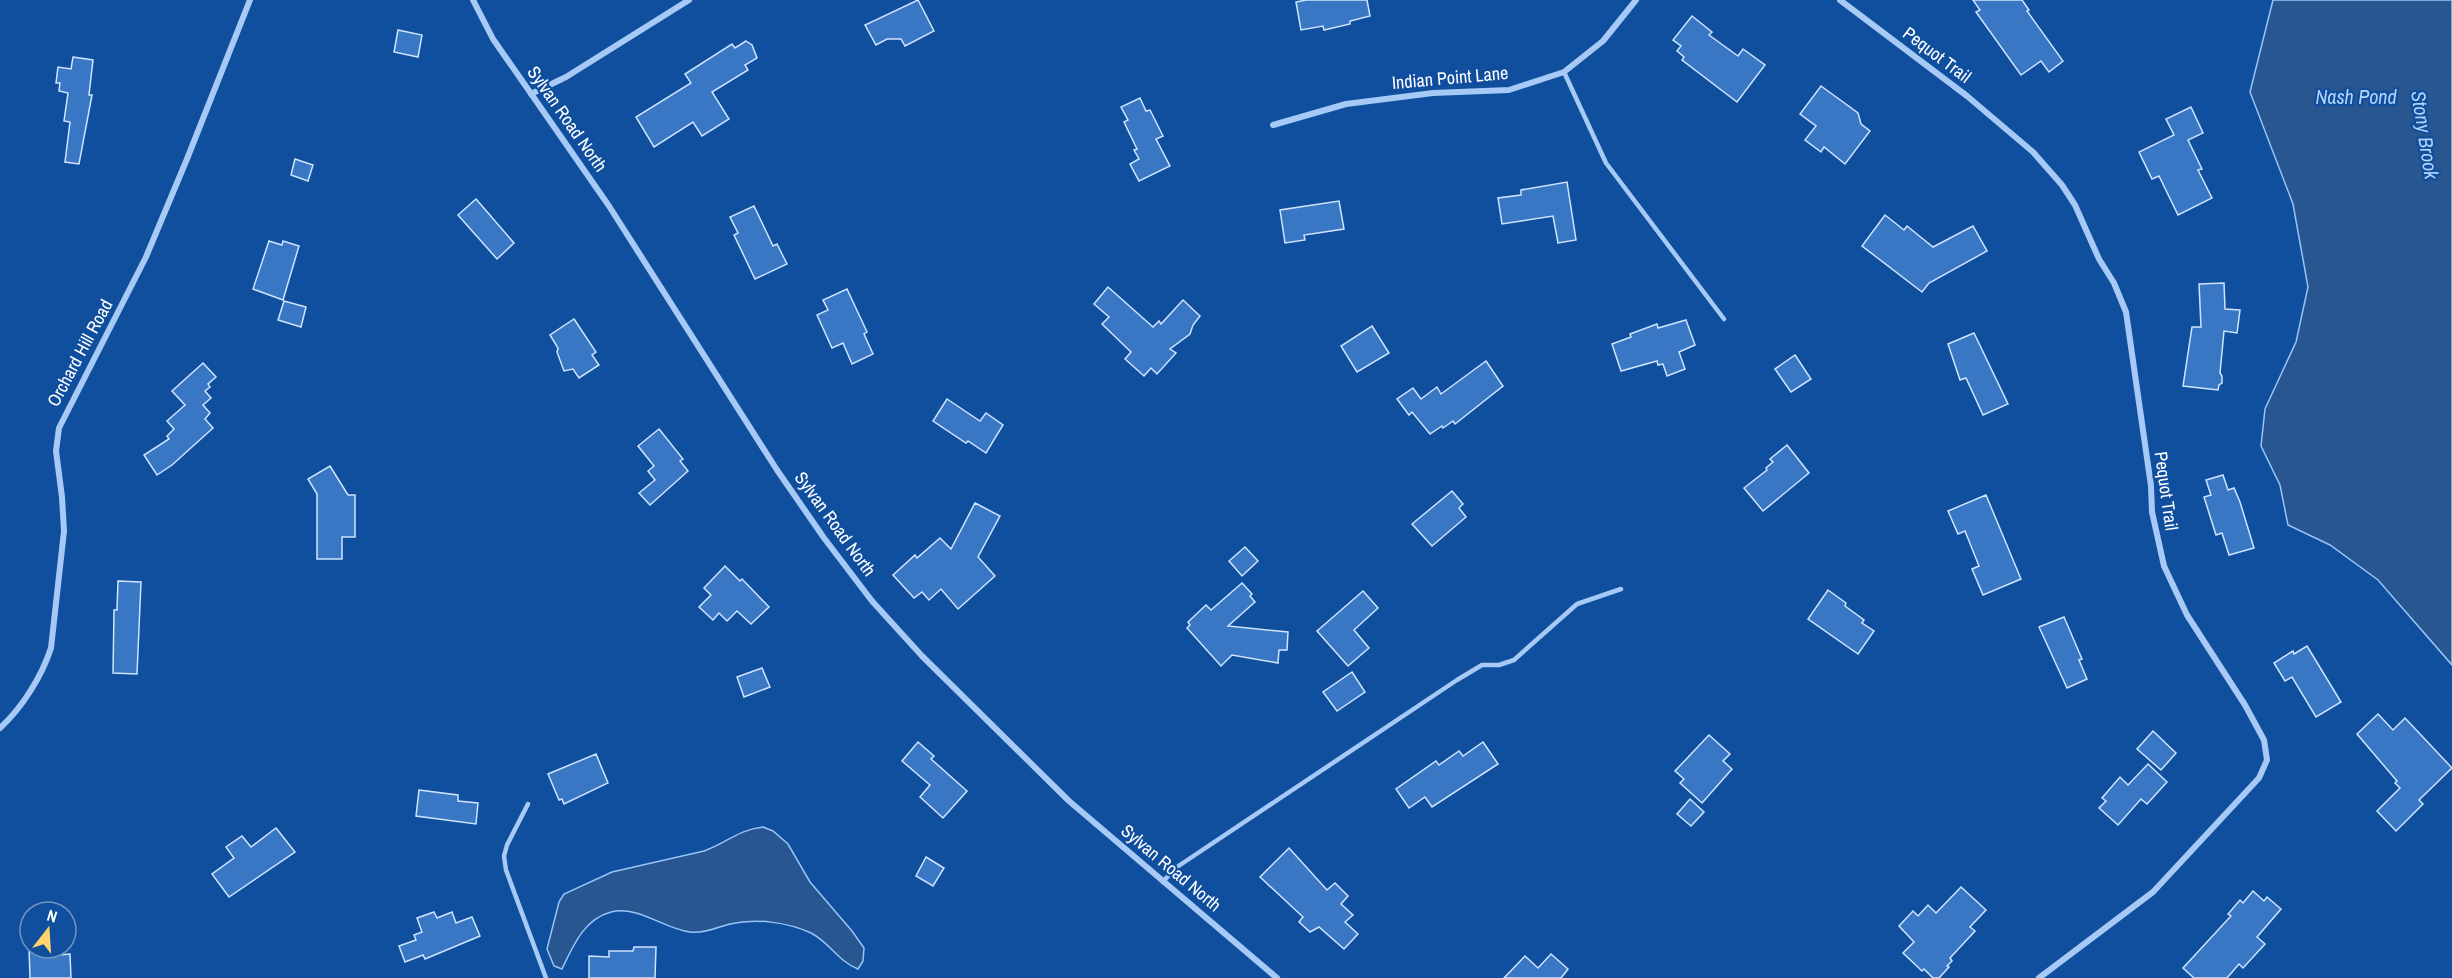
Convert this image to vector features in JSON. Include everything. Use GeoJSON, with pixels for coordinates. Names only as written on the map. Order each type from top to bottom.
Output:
{"type":"FeatureCollection","features":[{"type":"Feature","properties":{"kind":"street","name":"Orchard Hill Road"},"geometry":{"type":"LineString","coordinates":[[0,728],[24,701],[51,648],[64,531],[63,497],[56,451],[63,417],[146,257],[250,0]]}},
{"type":"Feature","properties":{"kind":"street","name":"Sylvan Road North"},"geometry":{"type":"LineString","coordinates":[[473,0],[493,39],[609,206],[795,496],[872,601],[921,656],[1069,801],[1277,978]]}},
{"type":"Feature","properties":{"kind":"street"},"geometry":{"type":"LineString","coordinates":[[531,94],[566,77],[689,0]]}},
{"type":"Feature","properties":{"kind":"street","name":"Indian Point Lane"},"geometry":{"type":"LineString","coordinates":[[1273,125],[1346,104],[1433,93],[1509,90],[1564,72],[1603,41],[1636,0]]}},
{"type":"Feature","properties":{"kind":"street","name":"Pequot Trail"},"geometry":{"type":"LineString","coordinates":[[1840,0],[1967,96],[2033,152],[2062,185],[2075,205],[2126,312],[2151,486],[2152,512],[2164,566],[2187,615],[2254,720],[2266,752],[2266,765],[2259,778],[2153,892],[2039,978]]}},
{"type":"Feature","properties":{"kind":"lane"},"geometry":{"type":"LineString","coordinates":[[1564,72],[1606,163],[1724,319]]}},
{"type":"Feature","properties":{"kind":"lane"},"geometry":{"type":"LineString","coordinates":[[1163,882],[1174,869],[1457,680],[1482,665],[1499,665],[1514,660],[1577,604],[1621,590]]}},
{"type":"Feature","properties":{"kind":"lane"},"geometry":{"type":"LineString","coordinates":[[528,804],[504,856],[506,870],[546,978]]}},
{"type":"Feature","properties":{"kind":"water","name":"Nash Pond"},"geometry":{"type":"Polygon","coordinates":[[[2273,0],[2452,0],[2452,665],[2378,580],[2330,545],[2288,525],[2280,485],[2261,446],[2265,409],[2296,342],[2308,287],[2293,204],[2250,92],[2273,0]]]}},
{"type":"Feature","properties":{"kind":"water"},"geometry":{"type":"Polygon","coordinates":[[[763,827],[773,831],[788,844],[810,882],[864,948],[863,961],[858,969],[845,962],[811,933],[792,926],[750,921],[690,932],[670,927],[641,914],[621,911],[611,912],[594,921],[580,934],[562,969],[554,966],[547,949],[559,902],[564,894],[612,872],[704,851],[746,831],[763,827]]]}},
{"type":"Feature","properties":{"kind":"building"},"geometry":{"type":"Polygon","coordinates":[[[918,0],[934,31],[905,46],[901,39],[887,39],[876,45],[865,25],[918,0]]]}},
{"type":"Feature","properties":{"kind":"building"},"geometry":{"type":"Polygon","coordinates":[[[1367,0],[1370,16],[1350,21],[1350,24],[1324,30],[1323,26],[1301,30],[1296,2],[1367,0]]]}},
{"type":"Feature","properties":{"kind":"building"},"geometry":{"type":"Polygon","coordinates":[[[1973,0],[2022,0],[2029,10],[2027,11],[2063,61],[2049,72],[2041,61],[2021,75],[1976,12],[1980,10],[1973,0]]]}},
{"type":"Feature","properties":{"kind":"building"},"geometry":{"type":"Polygon","coordinates":[[[1692,16],[1712,32],[1709,35],[1738,56],[1743,49],[1765,65],[1737,102],[1682,60],[1684,57],[1677,51],[1681,46],[1673,40],[1692,16]]]}},
{"type":"Feature","properties":{"kind":"building"},"geometry":{"type":"Polygon","coordinates":[[[398,30],[422,35],[418,57],[394,52],[398,30]]]}},
{"type":"Feature","properties":{"kind":"building"},"geometry":{"type":"Polygon","coordinates":[[[746,41],[752,45],[757,58],[745,65],[748,70],[712,92],[729,119],[702,136],[693,122],[654,147],[636,117],[691,83],[685,74],[732,44],[735,48],[746,41]]]}},
{"type":"Feature","properties":{"kind":"building"},"geometry":{"type":"Polygon","coordinates":[[[73,57],[93,60],[89,95],[92,95],[79,164],[65,162],[70,122],[64,121],[68,93],[59,91],[60,83],[56,83],[58,67],[71,69],[73,57]]]}},
{"type":"Feature","properties":{"kind":"building"},"geometry":{"type":"Polygon","coordinates":[[[1821,86],[1858,113],[1861,124],[1870,131],[1845,164],[1824,147],[1821,152],[1805,140],[1816,126],[1800,114],[1821,86]]]}},
{"type":"Feature","properties":{"kind":"building"},"geometry":{"type":"Polygon","coordinates":[[[1140,98],[1146,111],[1150,110],[1163,136],[1156,139],[1170,166],[1139,181],[1130,164],[1139,159],[1134,150],[1137,149],[1124,122],[1128,120],[1121,107],[1140,98]]]}},
{"type":"Feature","properties":{"kind":"building"},"geometry":{"type":"Polygon","coordinates":[[[2191,107],[2203,133],[2188,140],[2202,169],[2198,170],[2212,198],[2178,215],[2159,176],[2152,179],[2139,152],[2174,135],[2166,119],[2191,107]]]}},
{"type":"Feature","properties":{"kind":"building"},"geometry":{"type":"Polygon","coordinates":[[[295,159],[313,165],[308,181],[291,175],[295,159]]]}},
{"type":"Feature","properties":{"kind":"building"},"geometry":{"type":"Polygon","coordinates":[[[1567,182],[1576,240],[1558,243],[1553,216],[1502,224],[1498,198],[1521,195],[1521,190],[1567,182]]]}},
{"type":"Feature","properties":{"kind":"building"},"geometry":{"type":"Polygon","coordinates":[[[476,199],[514,243],[497,259],[458,215],[476,199]]]}},
{"type":"Feature","properties":{"kind":"building"},"geometry":{"type":"Polygon","coordinates":[[[1339,201],[1344,229],[1304,235],[1305,240],[1285,243],[1280,210],[1339,201]]]}},
{"type":"Feature","properties":{"kind":"building"},"geometry":{"type":"Polygon","coordinates":[[[754,206],[773,246],[777,244],[787,264],[755,279],[734,235],[738,233],[730,217],[754,206]]]}},
{"type":"Feature","properties":{"kind":"building"},"geometry":{"type":"Polygon","coordinates":[[[1885,215],[1904,230],[1907,226],[1933,247],[1973,226],[1987,251],[1929,283],[1922,292],[1862,246],[1885,215]]]}},
{"type":"Feature","properties":{"kind":"building"},"geometry":{"type":"Polygon","coordinates":[[[269,241],[282,245],[283,241],[299,246],[283,300],[253,289],[269,241]]]}},
{"type":"Feature","properties":{"kind":"building"},"geometry":{"type":"Polygon","coordinates":[[[2224,283],[2225,309],[2240,310],[2237,333],[2224,331],[2220,373],[2222,383],[2218,390],[2183,386],[2192,327],[2201,327],[2199,284],[2224,283]]]}},
{"type":"Feature","properties":{"kind":"building"},"geometry":{"type":"Polygon","coordinates":[[[1108,287],[1153,327],[1159,321],[1161,324],[1183,300],[1200,316],[1190,334],[1170,349],[1176,353],[1157,374],[1151,368],[1144,376],[1125,359],[1131,352],[1102,324],[1109,317],[1094,304],[1108,287]]]}},
{"type":"Feature","properties":{"kind":"building"},"geometry":{"type":"Polygon","coordinates":[[[847,289],[867,332],[864,334],[873,354],[852,364],[843,343],[832,348],[817,315],[828,310],[823,300],[847,289]]]}},
{"type":"Feature","properties":{"kind":"building"},"geometry":{"type":"Polygon","coordinates":[[[284,301],[306,307],[301,327],[278,320],[284,301]]]}},
{"type":"Feature","properties":{"kind":"building"},"geometry":{"type":"Polygon","coordinates":[[[574,319],[596,352],[592,355],[599,365],[579,378],[573,369],[564,371],[557,352],[558,348],[550,335],[574,319]]]}},
{"type":"Feature","properties":{"kind":"building"},"geometry":{"type":"Polygon","coordinates":[[[1686,320],[1695,345],[1679,352],[1685,369],[1667,376],[1663,364],[1658,365],[1657,361],[1621,371],[1612,344],[1631,337],[1630,334],[1657,324],[1658,328],[1686,320]]]}},
{"type":"Feature","properties":{"kind":"building"},"geometry":{"type":"Polygon","coordinates":[[[1372,326],[1389,353],[1357,372],[1341,346],[1372,326]]]}},
{"type":"Feature","properties":{"kind":"building"},"geometry":{"type":"Polygon","coordinates":[[[1974,333],[2008,404],[1983,415],[1966,378],[1960,380],[1948,344],[1974,333]]]}},
{"type":"Feature","properties":{"kind":"building"},"geometry":{"type":"Polygon","coordinates":[[[1795,355],[1811,379],[1791,392],[1775,369],[1795,355]]]}},
{"type":"Feature","properties":{"kind":"building"},"geometry":{"type":"Polygon","coordinates":[[[1486,361],[1503,386],[1455,424],[1453,421],[1430,434],[1412,412],[1409,415],[1397,399],[1413,388],[1421,399],[1437,387],[1441,394],[1486,361]]]}},
{"type":"Feature","properties":{"kind":"building"},"geometry":{"type":"Polygon","coordinates":[[[203,363],[216,377],[208,384],[210,387],[205,391],[211,398],[203,405],[210,413],[205,419],[213,428],[172,465],[157,475],[144,455],[169,439],[167,436],[174,429],[167,421],[185,405],[172,391],[203,363]]]}},
{"type":"Feature","properties":{"kind":"building"},"geometry":{"type":"Polygon","coordinates":[[[947,399],[980,421],[986,413],[1003,425],[986,453],[933,421],[947,399]]]}},
{"type":"Feature","properties":{"kind":"building"},"geometry":{"type":"Polygon","coordinates":[[[659,429],[683,459],[680,461],[688,471],[650,505],[639,493],[655,480],[648,471],[654,466],[638,446],[659,429]]]}},
{"type":"Feature","properties":{"kind":"building"},"geometry":{"type":"Polygon","coordinates":[[[1787,445],[1809,473],[1763,511],[1744,488],[1767,470],[1766,468],[1773,462],[1770,459],[1787,445]]]}},
{"type":"Feature","properties":{"kind":"building"},"geometry":{"type":"Polygon","coordinates":[[[330,466],[348,495],[355,495],[355,537],[342,537],[342,559],[317,559],[317,494],[308,479],[330,466]]]}},
{"type":"Feature","properties":{"kind":"building"},"geometry":{"type":"Polygon","coordinates":[[[2223,475],[2228,490],[2234,488],[2240,502],[2254,548],[2229,555],[2222,533],[2216,535],[2204,497],[2211,495],[2206,480],[2223,475]]]}},
{"type":"Feature","properties":{"kind":"building"},"geometry":{"type":"Polygon","coordinates":[[[1452,491],[1463,504],[1459,508],[1466,517],[1432,546],[1412,524],[1452,491]]]}},
{"type":"Feature","properties":{"kind":"building"},"geometry":{"type":"Polygon","coordinates":[[[1986,495],[2021,579],[1983,595],[1972,569],[1979,566],[1965,531],[1958,534],[1948,511],[1986,495]]]}},
{"type":"Feature","properties":{"kind":"building"},"geometry":{"type":"Polygon","coordinates":[[[975,503],[1000,516],[978,557],[995,576],[958,609],[941,589],[929,600],[922,592],[914,598],[893,575],[915,555],[917,558],[940,538],[951,549],[975,503]]]}},
{"type":"Feature","properties":{"kind":"building"},"geometry":{"type":"Polygon","coordinates":[[[1245,547],[1258,561],[1242,576],[1229,561],[1245,547]]]}},
{"type":"Feature","properties":{"kind":"building"},"geometry":{"type":"Polygon","coordinates":[[[725,566],[740,581],[742,579],[769,607],[751,624],[737,611],[727,621],[719,613],[713,620],[699,607],[711,595],[704,588],[725,566]]]}},
{"type":"Feature","properties":{"kind":"building"},"geometry":{"type":"Polygon","coordinates":[[[118,581],[141,582],[137,674],[113,673],[114,610],[117,610],[118,581]]]}},
{"type":"Feature","properties":{"kind":"building"},"geometry":{"type":"Polygon","coordinates":[[[1242,583],[1252,594],[1250,596],[1255,602],[1228,626],[1288,632],[1287,650],[1279,650],[1278,663],[1232,655],[1221,666],[1187,628],[1190,625],[1188,622],[1206,605],[1211,610],[1242,583]]]}},
{"type":"Feature","properties":{"kind":"building"},"geometry":{"type":"Polygon","coordinates":[[[1828,590],[1846,603],[1845,606],[1864,620],[1862,623],[1874,631],[1858,654],[1808,619],[1828,590]]]}},
{"type":"Feature","properties":{"kind":"building"},"geometry":{"type":"Polygon","coordinates":[[[1363,591],[1378,608],[1354,630],[1369,648],[1348,666],[1317,631],[1363,591]]]}},
{"type":"Feature","properties":{"kind":"building"},"geometry":{"type":"Polygon","coordinates":[[[2064,617],[2082,659],[2079,660],[2087,679],[2067,688],[2039,627],[2064,617]]]}},
{"type":"Feature","properties":{"kind":"building"},"geometry":{"type":"Polygon","coordinates":[[[2307,646],[2341,702],[2316,717],[2292,677],[2285,681],[2274,663],[2293,651],[2294,654],[2307,646]]]}},
{"type":"Feature","properties":{"kind":"building"},"geometry":{"type":"Polygon","coordinates":[[[762,668],[770,687],[744,697],[737,677],[762,668]]]}},
{"type":"Feature","properties":{"kind":"building"},"geometry":{"type":"Polygon","coordinates":[[[1352,672],[1365,692],[1337,711],[1323,692],[1352,672]]]}},
{"type":"Feature","properties":{"kind":"building"},"geometry":{"type":"Polygon","coordinates":[[[2378,714],[2393,730],[2405,718],[2452,768],[2419,800],[2423,804],[2396,831],[2377,811],[2400,788],[2395,783],[2397,781],[2357,734],[2378,714]]]}},
{"type":"Feature","properties":{"kind":"building"},"geometry":{"type":"Polygon","coordinates":[[[2153,731],[2176,753],[2161,770],[2137,749],[2153,731]]]}},
{"type":"Feature","properties":{"kind":"building"},"geometry":{"type":"Polygon","coordinates":[[[1709,735],[1730,754],[1723,761],[1732,769],[1702,803],[1680,783],[1684,779],[1675,771],[1709,735]]]}},
{"type":"Feature","properties":{"kind":"building"},"geometry":{"type":"Polygon","coordinates":[[[918,742],[934,756],[931,759],[967,791],[943,818],[920,797],[930,785],[902,761],[918,742]]]}},
{"type":"Feature","properties":{"kind":"building"},"geometry":{"type":"Polygon","coordinates":[[[1483,742],[1498,764],[1432,807],[1425,797],[1409,808],[1396,789],[1436,761],[1439,765],[1459,751],[1463,756],[1483,742]]]}},
{"type":"Feature","properties":{"kind":"building"},"geometry":{"type":"Polygon","coordinates":[[[596,754],[608,783],[564,804],[562,799],[559,800],[548,774],[596,754]]]}},
{"type":"Feature","properties":{"kind":"building"},"geometry":{"type":"Polygon","coordinates":[[[2148,764],[2167,782],[2147,804],[2141,799],[2118,825],[2099,808],[2106,801],[2102,798],[2120,777],[2128,785],[2148,764]]]}},
{"type":"Feature","properties":{"kind":"building"},"geometry":{"type":"Polygon","coordinates":[[[419,790],[458,795],[458,801],[478,803],[476,824],[416,816],[419,790]]]}},
{"type":"Feature","properties":{"kind":"building"},"geometry":{"type":"Polygon","coordinates":[[[1690,799],[1704,812],[1691,826],[1677,814],[1690,799]]]}},
{"type":"Feature","properties":{"kind":"building"},"geometry":{"type":"Polygon","coordinates":[[[276,828],[295,852],[229,897],[212,874],[234,858],[226,847],[242,836],[251,847],[276,828]]]}},
{"type":"Feature","properties":{"kind":"building"},"geometry":{"type":"Polygon","coordinates":[[[1289,848],[1327,890],[1335,883],[1348,896],[1341,904],[1353,915],[1345,922],[1358,934],[1344,949],[1319,927],[1310,932],[1299,922],[1303,917],[1260,877],[1289,848]]]}},
{"type":"Feature","properties":{"kind":"building"},"geometry":{"type":"Polygon","coordinates":[[[926,857],[944,868],[933,886],[916,876],[926,857]]]}},
{"type":"Feature","properties":{"kind":"building"},"geometry":{"type":"Polygon","coordinates":[[[1961,887],[1986,910],[1970,927],[1975,931],[1950,958],[1952,961],[1947,966],[1949,967],[1939,978],[1933,978],[1903,953],[1914,942],[1899,926],[1913,911],[1918,916],[1928,905],[1936,913],[1961,887]]]}},
{"type":"Feature","properties":{"kind":"building"},"geometry":{"type":"Polygon","coordinates":[[[2253,891],[2264,901],[2267,897],[2281,909],[2257,937],[2265,944],[2243,968],[2239,964],[2227,978],[2194,978],[2183,968],[2231,916],[2228,914],[2240,900],[2243,903],[2253,891]]]}},
{"type":"Feature","properties":{"kind":"building"},"geometry":{"type":"Polygon","coordinates":[[[434,912],[437,918],[452,912],[456,923],[472,917],[480,936],[425,959],[423,955],[405,962],[399,946],[416,940],[414,935],[422,932],[417,918],[434,912]]]}},
{"type":"Feature","properties":{"kind":"building"},"geometry":{"type":"Polygon","coordinates":[[[634,947],[656,947],[655,978],[589,978],[589,956],[609,957],[609,951],[633,951],[634,947]]]}},
{"type":"Feature","properties":{"kind":"building"},"geometry":{"type":"Polygon","coordinates":[[[1551,954],[1568,969],[1561,978],[1504,978],[1525,956],[1538,968],[1551,954]]]}},
{"type":"Feature","properties":{"kind":"building"},"geometry":{"type":"Polygon","coordinates":[[[29,960],[70,960],[71,978],[30,978],[29,960]]]}},
{"type":"Feature","properties":{"kind":"water label","name":"Stony Brook"},"geometry":{"type":"Point","coordinates":[2425,135]}}]}
